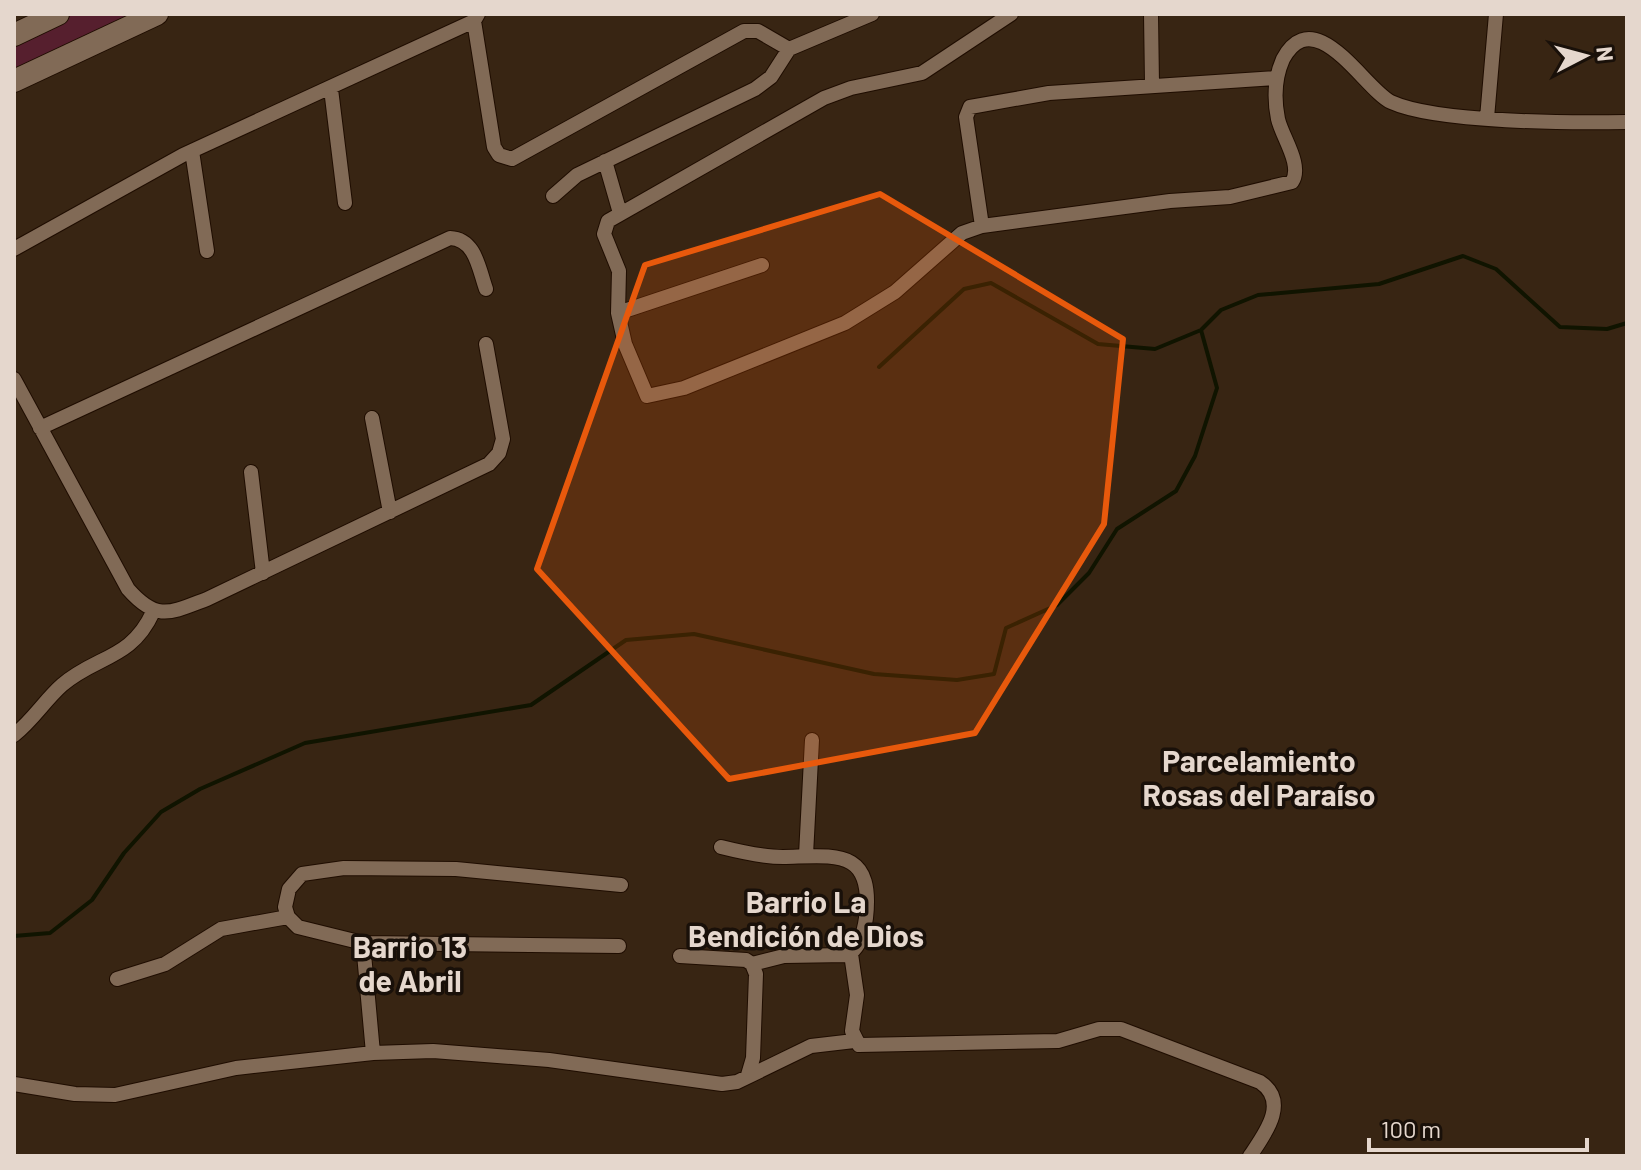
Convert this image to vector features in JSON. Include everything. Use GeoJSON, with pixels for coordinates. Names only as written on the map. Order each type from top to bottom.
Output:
{"type":"FeatureCollection","features":[{"type":"Feature","properties":{"kind":"main road"},"geometry":{"type":"LineString","coordinates":[[14,35],[58,14]]}},
{"type":"Feature","properties":{"kind":"main road"},"geometry":{"type":"LineString","coordinates":[[14,81],[157,14]]}},
{"type":"Feature","properties":{"kind":"street"},"geometry":{"type":"LineString","coordinates":[[751,30],[752,14]]}},
{"type":"Feature","properties":{"kind":"street"},"geometry":{"type":"LineString","coordinates":[[553,196],[577,175],[755,89],[771,77],[789,49],[872,14]]}},
{"type":"Feature","properties":{"kind":"street"},"geometry":{"type":"LineString","coordinates":[[1011,14],[922,73],[851,88],[824,98],[608,221],[604,230],[619,271],[618,313],[639,385],[647,396],[656,397],[845,323],[895,292],[962,233],[982,226],[1170,201],[1230,197],[1288,184],[1295,178],[1295,168],[1278,119],[1275,78],[1295,41],[1304,36],[1318,36],[1332,42],[1357,64],[1386,99],[1399,105],[1487,118],[1627,122]]}},
{"type":"Feature","properties":{"kind":"street"},"geometry":{"type":"LineString","coordinates":[[1151,14],[1152,84]]}},
{"type":"Feature","properties":{"kind":"street"},"geometry":{"type":"LineString","coordinates":[[1487,118],[1496,14]]}},
{"type":"Feature","properties":{"kind":"street"},"geometry":{"type":"LineString","coordinates":[[14,249],[192,151],[331,89],[476,17],[494,147],[499,155],[512,159],[725,39],[751,30],[789,49]]}},
{"type":"Feature","properties":{"kind":"street"},"geometry":{"type":"LineString","coordinates":[[982,226],[966,117],[970,107],[1049,93],[1275,78]]}},
{"type":"Feature","properties":{"kind":"street"},"geometry":{"type":"LineString","coordinates":[[331,89],[345,203]]}},
{"type":"Feature","properties":{"kind":"street"},"geometry":{"type":"LineString","coordinates":[[192,151],[207,251]]}},
{"type":"Feature","properties":{"kind":"street"},"geometry":{"type":"LineString","coordinates":[[605,161],[620,213]]}},
{"type":"Feature","properties":{"kind":"street"},"geometry":{"type":"LineString","coordinates":[[40,428],[450,238],[462,239],[470,246],[486,289]]}},
{"type":"Feature","properties":{"kind":"street"},"geometry":{"type":"LineString","coordinates":[[618,313],[762,265]]}},
{"type":"Feature","properties":{"kind":"street"},"geometry":{"type":"LineString","coordinates":[[14,379],[128,589],[153,612],[184,608],[489,464],[499,453],[503,439],[486,344]]}},
{"type":"Feature","properties":{"kind":"street"},"geometry":{"type":"LineString","coordinates":[[372,418],[390,512]]}},
{"type":"Feature","properties":{"kind":"street"},"geometry":{"type":"LineString","coordinates":[[251,472],[263,573]]}},
{"type":"Feature","properties":{"kind":"street"},"geometry":{"type":"LineString","coordinates":[[14,735],[71,678],[127,649],[140,637],[153,612]]}},
{"type":"Feature","properties":{"kind":"street"},"geometry":{"type":"LineString","coordinates":[[806,855],[812,740]]}},
{"type":"Feature","properties":{"kind":"street"},"geometry":{"type":"LineString","coordinates":[[721,847],[756,855],[844,857],[861,873],[866,918],[859,943],[851,954],[857,995],[854,1041]]}},
{"type":"Feature","properties":{"kind":"street"},"geometry":{"type":"LineString","coordinates":[[619,946],[363,943],[298,927],[288,917],[285,907],[289,889],[297,878],[314,871],[406,866],[621,885]]}},
{"type":"Feature","properties":{"kind":"street"},"geometry":{"type":"LineString","coordinates":[[117,979],[165,964],[221,929],[288,917]]}},
{"type":"Feature","properties":{"kind":"street"},"geometry":{"type":"LineString","coordinates":[[363,943],[373,1053]]}},
{"type":"Feature","properties":{"kind":"street"},"geometry":{"type":"LineString","coordinates":[[752,964],[784,956],[851,954]]}},
{"type":"Feature","properties":{"kind":"street"},"geometry":{"type":"LineString","coordinates":[[680,956],[746,960],[752,964],[756,974],[753,1058],[748,1075]]}},
{"type":"Feature","properties":{"kind":"street"},"geometry":{"type":"LineString","coordinates":[[14,1084],[75,1094],[115,1095],[236,1068],[373,1053],[433,1051],[549,1060],[722,1084],[811,1046],[854,1041],[867,1048],[1058,1041],[1110,1028],[1133,1031],[1260,1082],[1269,1089],[1274,1109],[1268,1129],[1250,1156]]}},
{"type":"Feature","properties":{"kind":"highlighted area"},"geometry":{"type":"Polygon","coordinates":[[[880,194],[1123,339],[1104,524],[975,733],[729,779],[537,569],[645,265],[880,194]]]}},
{"type":"Feature","properties":{"kind":"shaded area"},"geometry":{"type":"Polygon","coordinates":[[[62,14],[152,14],[14,79],[14,36],[62,14]]]}},
{"type":"Feature","properties":{"kind":"waterway"},"geometry":{"type":"LineString","coordinates":[[879,367],[964,289],[991,283],[1098,344],[1155,349],[1201,330],[1221,310],[1258,295],[1379,284],[1463,256],[1496,269],[1560,327],[1607,329],[1627,323]]}},
{"type":"Feature","properties":{"kind":"waterway"},"geometry":{"type":"LineString","coordinates":[[14,936],[50,933],[92,900],[124,853],[161,812],[200,789],[305,743],[531,705],[626,640],[694,634],[874,674],[957,680],[994,674],[1006,628],[1057,605],[1089,573],[1117,529],[1176,491],[1195,456],[1217,388],[1201,330]]}},
{"type":"Feature","properties":{"kind":"district","name":"Parcelamiento Rosas del Paraíso"},"geometry":{"type":"Point","coordinates":[1259,779]}},
{"type":"Feature","properties":{"kind":"district","name":"Barrio La Bendición de Dios"},"geometry":{"type":"Point","coordinates":[806,920]}},
{"type":"Feature","properties":{"kind":"district","name":"Barrio 13 de Abril"},"geometry":{"type":"Point","coordinates":[410,965]}}]}
